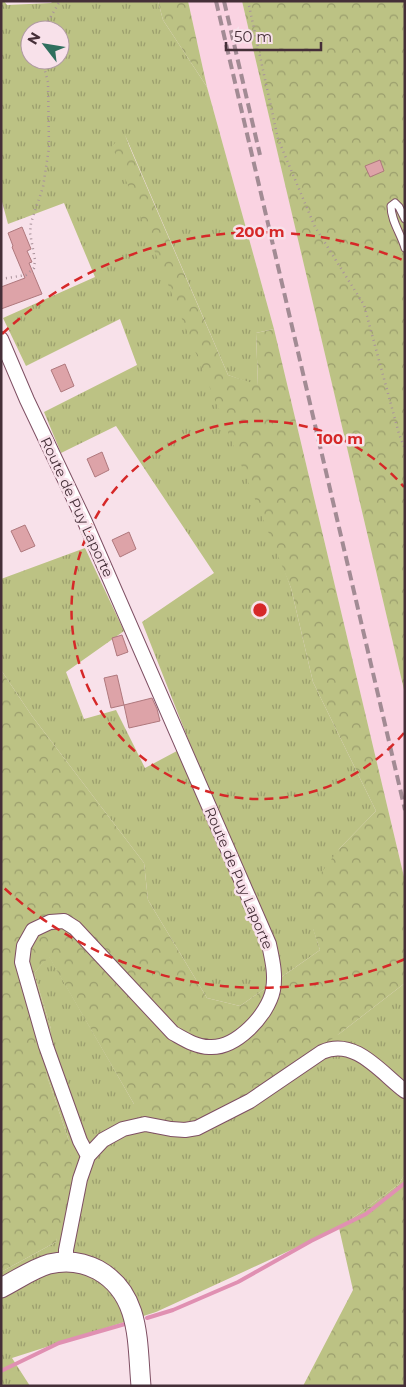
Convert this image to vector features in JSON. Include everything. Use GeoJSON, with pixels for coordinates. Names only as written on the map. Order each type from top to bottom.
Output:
{"type":"FeatureCollection","features":[{"type":"Feature","properties":{"kind":"main road"},"geometry":{"type":"LineString","coordinates":[[1,1288],[36,1269],[66,1261],[91,1266],[108,1276],[119,1286],[131,1307],[136,1328],[141,1386]]}},
{"type":"Feature","properties":{"kind":"street","name":"Route de Puy Laporte"},"geometry":{"type":"LineString","coordinates":[[1,339],[85,522],[269,944],[274,971],[273,989],[269,1003],[262,1015],[245,1033],[233,1041],[222,1046],[210,1048],[189,1042],[173,1033],[76,928],[64,921],[50,922],[33,930],[24,946],[22,962],[46,1046],[80,1141],[88,1156]]}},
{"type":"Feature","properties":{"kind":"street"},"geometry":{"type":"LineString","coordinates":[[66,1261],[66,1250],[80,1180],[88,1156],[104,1140],[123,1129],[144,1124],[171,1130],[197,1128],[250,1101],[330,1048],[341,1047],[360,1055],[405,1091]]}},
{"type":"Feature","properties":{"kind":"lane"},"geometry":{"type":"LineString","coordinates":[[405,219],[395,203],[391,206],[391,214],[405,248]]}},
{"type":"Feature","properties":{"kind":"path"},"geometry":{"type":"LineString","coordinates":[[48,20],[60,1]]}},
{"type":"Feature","properties":{"kind":"path"},"geometry":{"type":"LineString","coordinates":[[248,1],[278,139],[315,227],[364,305],[399,434],[405,448]]}},
{"type":"Feature","properties":{"kind":"path"},"geometry":{"type":"LineString","coordinates":[[1,279],[26,274],[34,268],[35,260],[30,233],[31,223],[43,187],[49,148],[48,82],[45,70]]}},
{"type":"Feature","properties":{"kind":"shaded area"},"geometry":{"type":"Polygon","coordinates":[[[188,1],[242,1],[405,694],[405,881],[274,329],[207,87],[188,1]]]}},
{"type":"Feature","properties":{"kind":"green space"},"geometry":{"type":"Polygon","coordinates":[[[1,1],[4,1],[7,5],[51,3],[53,1],[158,1],[163,20],[207,87],[274,329],[256,333],[258,386],[228,375],[125,135],[291,588],[313,682],[376,811],[339,849],[313,928],[320,950],[240,1006],[207,998],[148,900],[144,863],[32,716],[1,670],[1,579],[85,548],[124,631],[66,672],[84,719],[116,710],[145,768],[190,744],[142,622],[214,573],[116,426],[61,453],[44,412],[137,365],[120,319],[26,366],[3,318],[95,277],[64,203],[8,224],[1,198],[1,1]]]}},
{"type":"Feature","properties":{"kind":"green space"},"geometry":{"type":"Polygon","coordinates":[[[158,1],[188,1],[207,87],[163,20],[158,1]]]}},
{"type":"Feature","properties":{"kind":"green space"},"geometry":{"type":"Polygon","coordinates":[[[242,1],[405,1],[405,694],[255,57],[242,1]]]}},
{"type":"Feature","properties":{"kind":"green space"},"geometry":{"type":"Polygon","coordinates":[[[124,134],[228,375],[258,385],[256,333],[274,329],[405,881],[405,983],[339,1034],[247,1097],[191,1123],[168,1124],[134,1104],[49,957],[34,973],[51,1029],[46,1073],[69,1141],[73,1176],[56,1242],[1,1272],[1,670],[32,716],[144,863],[148,900],[207,998],[240,1006],[320,950],[313,929],[313,884],[339,849],[376,811],[313,682],[291,588],[112,146],[124,134]]]}},
{"type":"Feature","properties":{"kind":"green space"},"geometry":{"type":"Polygon","coordinates":[[[49,956],[134,1104],[339,1034],[405,983],[405,1174],[398,1185],[339,1228],[156,1312],[12,1358],[30,1386],[1,1386],[1,1272],[56,1242],[69,1141],[46,1073],[51,1029],[34,973],[49,956]]]}},
{"type":"Feature","properties":{"kind":"green space"},"geometry":{"type":"Polygon","coordinates":[[[405,1174],[405,1386],[303,1386],[353,1290],[339,1228],[398,1185],[405,1174]]]}},
{"type":"Feature","properties":{"kind":"building"},"geometry":{"type":"Polygon","coordinates":[[[380,160],[384,171],[370,177],[365,166],[380,160]]]}},
{"type":"Feature","properties":{"kind":"building"},"geometry":{"type":"Polygon","coordinates":[[[22,227],[31,249],[27,251],[32,262],[29,263],[42,294],[1,309],[1,287],[25,278],[8,233],[22,227]]]}},
{"type":"Feature","properties":{"kind":"building"},"geometry":{"type":"Polygon","coordinates":[[[65,364],[74,386],[61,392],[51,370],[65,364]]]}},
{"type":"Feature","properties":{"kind":"building"},"geometry":{"type":"Polygon","coordinates":[[[102,452],[109,470],[95,477],[87,459],[102,452]]]}},
{"type":"Feature","properties":{"kind":"building"},"geometry":{"type":"Polygon","coordinates":[[[25,525],[35,546],[21,552],[11,531],[25,525]]]}},
{"type":"Feature","properties":{"kind":"building"},"geometry":{"type":"Polygon","coordinates":[[[129,532],[136,549],[120,557],[112,540],[129,532]]]}},
{"type":"Feature","properties":{"kind":"building"},"geometry":{"type":"Polygon","coordinates":[[[122,635],[128,652],[117,656],[112,638],[122,635]]]}},
{"type":"Feature","properties":{"kind":"building"},"geometry":{"type":"Polygon","coordinates":[[[117,675],[124,705],[111,708],[104,678],[117,675]]]}},
{"type":"Feature","properties":{"kind":"building"},"geometry":{"type":"Polygon","coordinates":[[[152,698],[160,721],[129,728],[124,705],[152,698]]]}},
{"type":"Feature","properties":{"kind":"waterway"},"geometry":{"type":"LineString","coordinates":[[147,1318],[173,1310],[238,1282],[311,1241],[366,1214],[405,1183]]}},
{"type":"Feature","properties":{"kind":"waterway"},"geometry":{"type":"LineString","coordinates":[[1,1371],[59,1343],[125,1324]]}},
{"type":"Feature","properties":{"kind":"railway"},"geometry":{"type":"LineString","coordinates":[[216,1],[405,810]]}},
{"type":"Feature","properties":{"kind":"railway"},"geometry":{"type":"LineString","coordinates":[[224,1],[260,155]]}}]}
